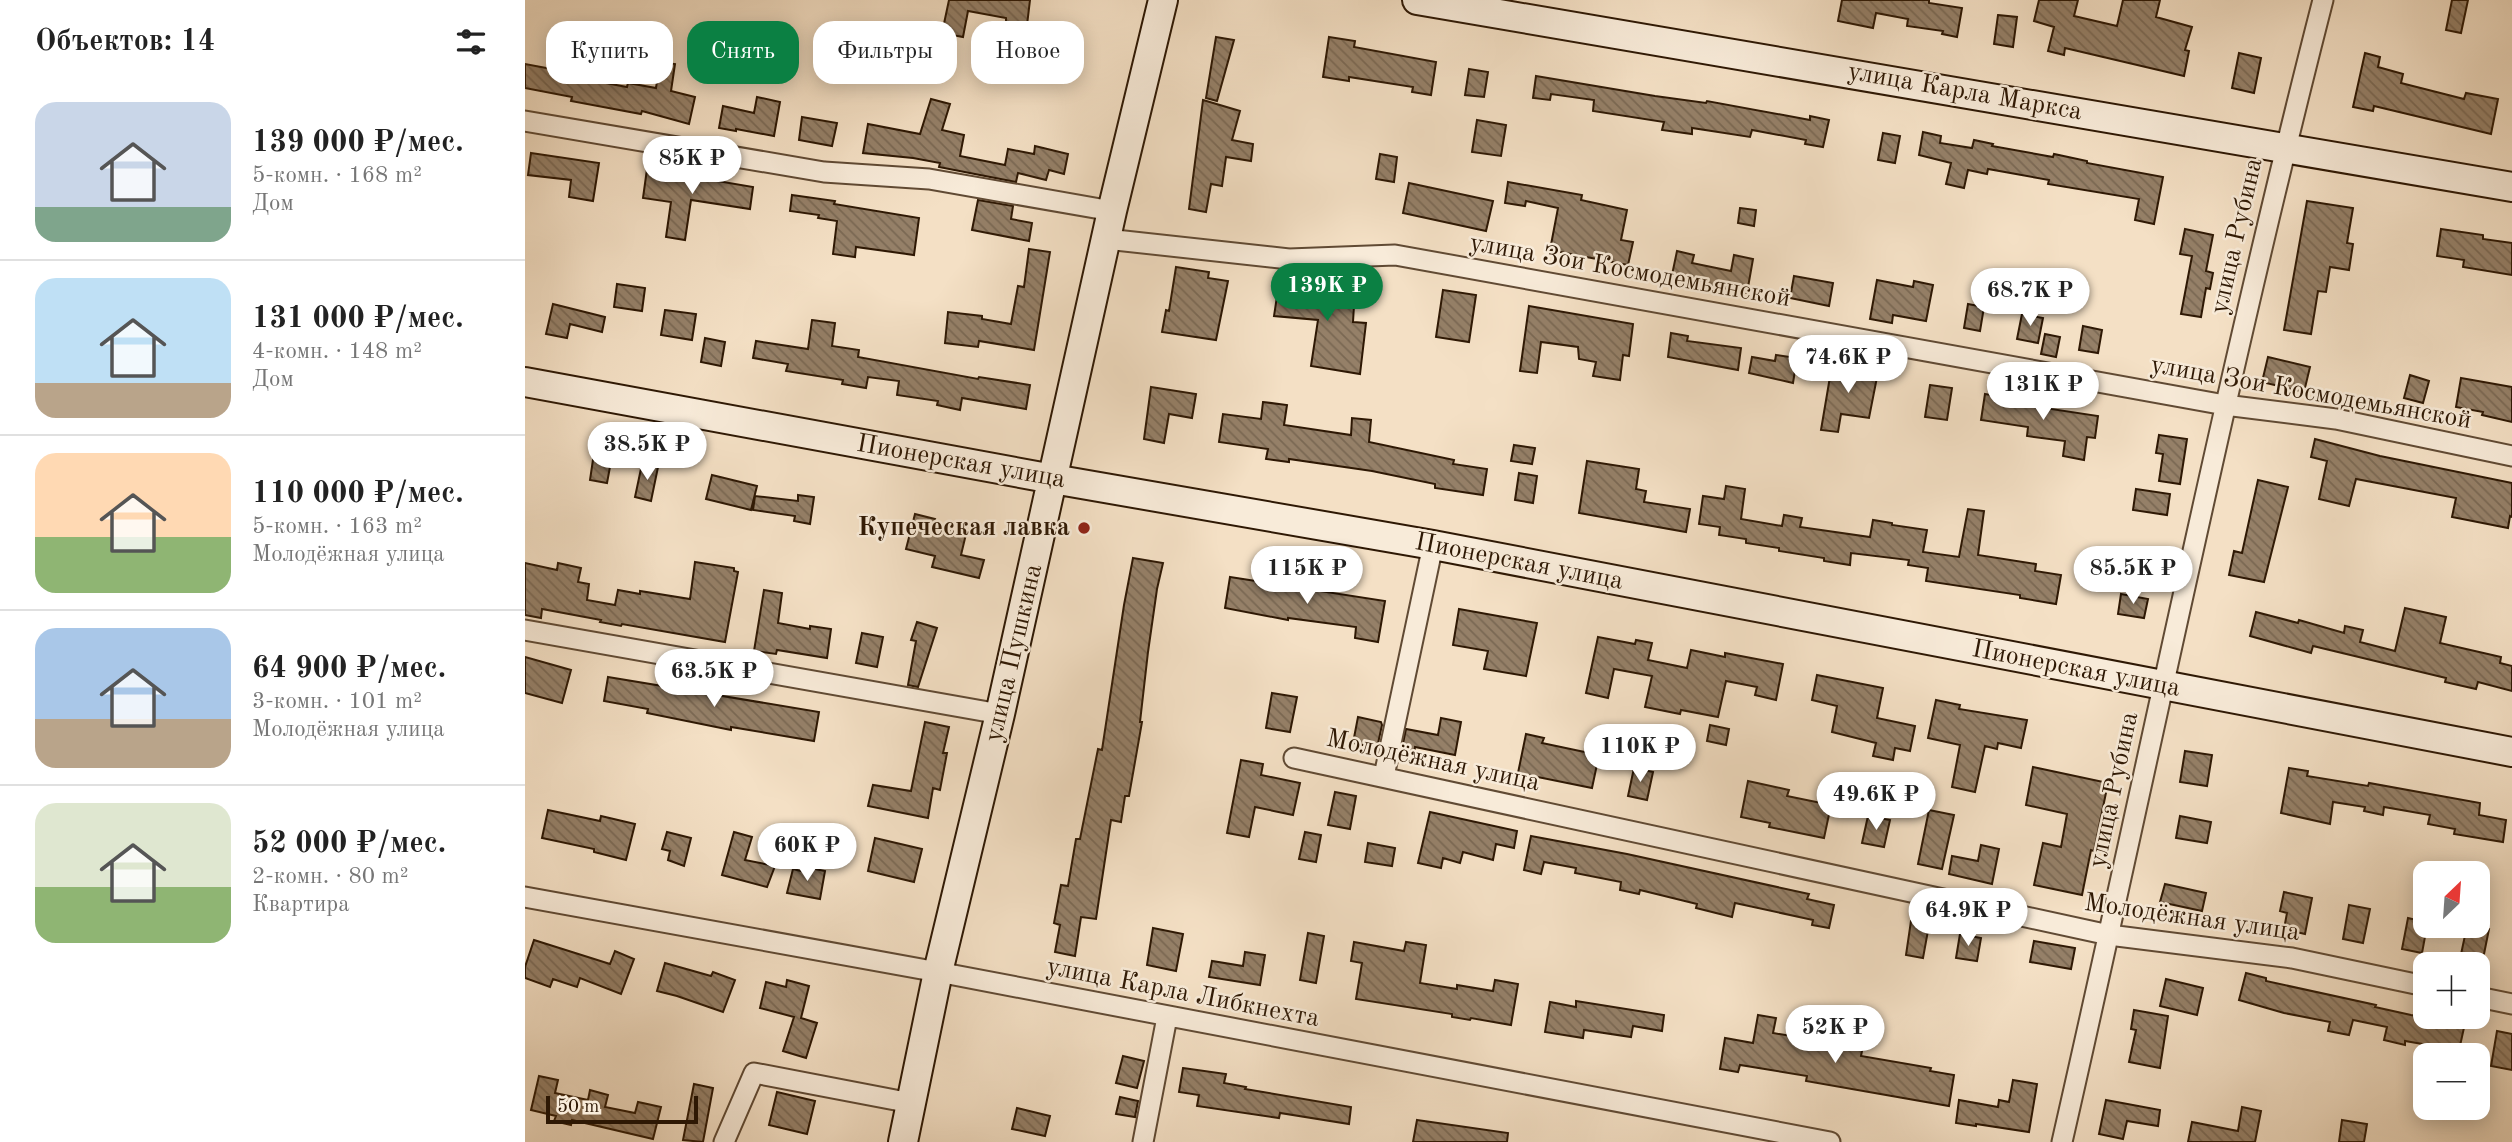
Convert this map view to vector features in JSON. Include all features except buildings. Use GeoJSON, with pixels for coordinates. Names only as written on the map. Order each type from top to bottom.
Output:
{"type":"FeatureCollection","features":[{"type":"Feature","properties":{"kind":"street","name":"улица Пушкина"},"geometry":{"type":"LineString","coordinates":[[903,1142],[938,972],[1000,714],[1112,211],[1163,0]]}},
{"type":"Feature","properties":{"kind":"street","name":"улица Карла Маркса"},"geometry":{"type":"LineString","coordinates":[[1417,0],[2512,187]]}},
{"type":"Feature","properties":{"kind":"street","name":"улица Рубина"},"geometry":{"type":"LineString","coordinates":[[2062,1142],[2225,405],[2285,147],[2323,0]]}},
{"type":"Feature","properties":{"kind":"street"},"geometry":{"type":"LineString","coordinates":[[525,121],[824,172],[929,179],[1112,211]]}},
{"type":"Feature","properties":{"kind":"street","name":"улица Зои Космодемьянской"},"geometry":{"type":"LineString","coordinates":[[1106,239],[1289,260],[1395,255],[2225,405],[2336,419],[2512,456]]}},
{"type":"Feature","properties":{"kind":"street","name":"Пионерская улица"},"geometry":{"type":"LineString","coordinates":[[525,382],[1053,479],[1433,545],[2512,752]]}},
{"type":"Feature","properties":{"kind":"street"},"geometry":{"type":"LineString","coordinates":[[1384,776],[1433,545]]}},
{"type":"Feature","properties":{"kind":"street"},"geometry":{"type":"LineString","coordinates":[[525,630],[1000,714]]}},
{"type":"Feature","properties":{"kind":"street","name":"Молодёжная улица"},"geometry":{"type":"LineString","coordinates":[[1294,758],[2109,935],[2292,958],[2413,983]]}},
{"type":"Feature","properties":{"kind":"street","name":"улица Карла Либкнехта"},"geometry":{"type":"LineString","coordinates":[[525,897],[938,972],[1830,1142]]}},
{"type":"Feature","properties":{"kind":"street"},"geometry":{"type":"LineString","coordinates":[[2490,999],[2512,1004]]}},
{"type":"Feature","properties":{"kind":"street"},"geometry":{"type":"LineString","coordinates":[[1143,1142],[1167,1017]]}},
{"type":"Feature","properties":{"kind":"street"},"geometry":{"type":"LineString","coordinates":[[724,1142],[754,1073],[911,1103]]}},
{"type":"Feature","properties":{"kind":"place","name":"Купеческая лавка"},"geometry":{"type":"Point","coordinates":[1084,528]}}]}
